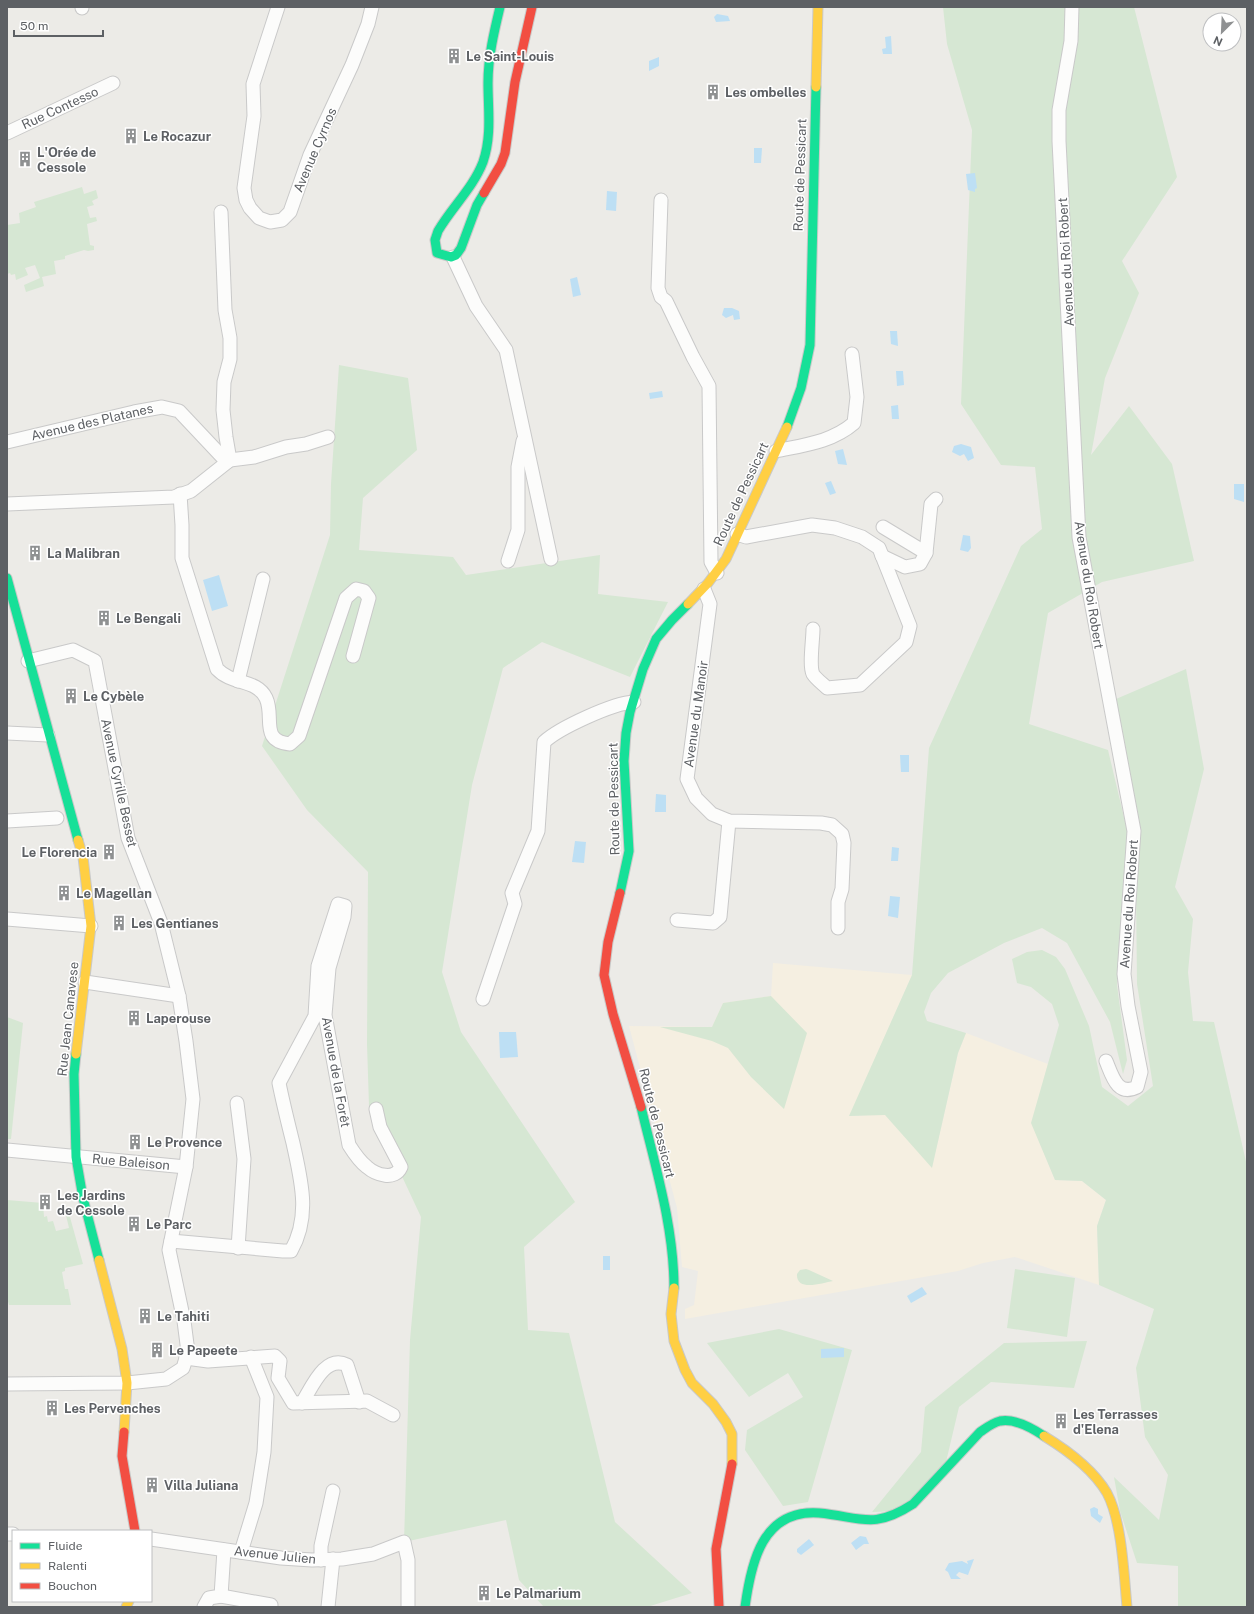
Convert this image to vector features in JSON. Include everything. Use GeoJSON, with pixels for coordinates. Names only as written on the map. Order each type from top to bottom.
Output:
{"type":"FeatureCollection","features":[{"type":"Feature","properties":{"kind":"street","name":"Avenue Cyrnos"},"geometry":{"type":"LineString","coordinates":[[278,7],[253,84],[254,116],[244,188],[246,200],[250,208],[259,218],[270,222],[282,220],[290,212],[310,155],[347,76],[368,24],[372,7]]}},
{"type":"Feature","properties":{"kind":"street"},"geometry":{"type":"LineString","coordinates":[[500,7],[488,81],[489,132],[487,148],[478,173],[468,191],[438,230],[435,238],[437,253],[448,258],[458,254],[477,205],[501,164],[505,153],[515,82],[532,7]]}},
{"type":"Feature","properties":{"kind":"street","name":"Route de Pessicart"},"geometry":{"type":"LineString","coordinates":[[719,1607],[716,1549],[732,1464],[732,1434],[720,1414],[692,1383],[685,1370],[674,1341],[671,1314],[674,1287],[673,1255],[667,1216],[638,1096],[613,1014],[604,975],[608,942],[629,851],[626,734],[649,653],[658,638],[717,573],[776,451],[801,390],[806,370],[810,346],[818,7]]}},
{"type":"Feature","properties":{"kind":"street","name":"Avenue du Roi Robert"},"geometry":{"type":"LineString","coordinates":[[1072,7],[1071,41],[1059,110],[1059,141],[1079,537],[1134,832],[1124,974],[1128,1006],[1141,1072],[1137,1087],[1131,1090],[1123,1089],[1116,1084],[1106,1061]]}},
{"type":"Feature","properties":{"kind":"street","name":"Rue Contesso"},"geometry":{"type":"LineString","coordinates":[[7,133],[114,83]]}},
{"type":"Feature","properties":{"kind":"street"},"geometry":{"type":"LineString","coordinates":[[661,200],[658,288],[661,297],[666,301],[709,386],[711,562],[717,573]]}},
{"type":"Feature","properties":{"kind":"street"},"geometry":{"type":"LineString","coordinates":[[221,212],[225,310],[230,338],[230,359],[224,382],[224,410],[229,461]]}},
{"type":"Feature","properties":{"kind":"street"},"geometry":{"type":"LineString","coordinates":[[453,257],[476,306],[506,350],[551,559]]}},
{"type":"Feature","properties":{"kind":"street"},"geometry":{"type":"LineString","coordinates":[[776,451],[822,441],[843,432],[854,423],[857,397],[852,354]]}},
{"type":"Feature","properties":{"kind":"street","name":"Avenue des Platanes"},"geometry":{"type":"LineString","coordinates":[[7,442],[134,412],[162,407],[179,411],[229,461]]}},
{"type":"Feature","properties":{"kind":"street"},"geometry":{"type":"LineString","coordinates":[[508,561],[518,530],[518,467],[524,435]]}},
{"type":"Feature","properties":{"kind":"street"},"geometry":{"type":"LineString","coordinates":[[7,504],[174,497],[191,491],[229,461],[254,457],[286,447],[306,444],[328,437]]}},
{"type":"Feature","properties":{"kind":"street"},"geometry":{"type":"LineString","coordinates":[[180,494],[182,558],[217,669],[223,675],[258,687],[267,699],[272,736],[280,743],[290,744],[299,736],[346,598],[356,589],[364,591],[369,598],[353,656]]}},
{"type":"Feature","properties":{"kind":"street"},"geometry":{"type":"LineString","coordinates":[[882,556],[905,567],[920,564],[926,553],[932,504],[936,499]]}},
{"type":"Feature","properties":{"kind":"street"},"geometry":{"type":"LineString","coordinates":[[737,534],[746,537],[812,525],[828,527],[862,537],[879,548],[910,626],[906,642],[860,685],[827,688],[813,674],[813,629]]}},
{"type":"Feature","properties":{"kind":"street"},"geometry":{"type":"LineString","coordinates":[[883,527],[926,553]]}},
{"type":"Feature","properties":{"kind":"street"},"geometry":{"type":"LineString","coordinates":[[7,578],[28,661]]}},
{"type":"Feature","properties":{"kind":"street"},"geometry":{"type":"LineString","coordinates":[[238,681],[263,579]]}},
{"type":"Feature","properties":{"kind":"street","name":"Avenue du Manoir"},"geometry":{"type":"LineString","coordinates":[[704,588],[710,604],[687,779],[696,798],[712,814],[729,821],[822,823],[832,825],[842,834],[844,844],[842,889],[838,902],[838,928]]}},
{"type":"Feature","properties":{"kind":"street","name":"Avenue Cyrille Besset"},"geometry":{"type":"LineString","coordinates":[[28,661],[73,650],[95,661],[128,838],[161,923],[180,996],[193,1099],[186,1167],[169,1250],[184,1321],[188,1352],[186,1358]]}},
{"type":"Feature","properties":{"kind":"street","name":"Rue Jean Canavese"},"geometry":{"type":"LineString","coordinates":[[28,661],[70,815],[84,857],[91,926],[74,1074],[76,1157],[83,1198],[122,1350],[127,1383]]}},
{"type":"Feature","properties":{"kind":"street"},"geometry":{"type":"LineString","coordinates":[[483,999],[515,904],[512,893],[538,831],[544,742],[552,735],[610,708],[624,702],[634,702]]}},
{"type":"Feature","properties":{"kind":"street"},"geometry":{"type":"LineString","coordinates":[[7,733],[48,735]]}},
{"type":"Feature","properties":{"kind":"street"},"geometry":{"type":"LineString","coordinates":[[7,821],[57,818]]}},
{"type":"Feature","properties":{"kind":"street"},"geometry":{"type":"LineString","coordinates":[[677,920],[714,923],[720,917],[729,821]]}},
{"type":"Feature","properties":{"kind":"street","name":"Avenue de la Forêt"},"geometry":{"type":"LineString","coordinates":[[171,1241],[238,1248],[291,1251],[298,1238],[302,1224],[302,1182],[279,1082],[315,1016],[318,966],[338,904],[345,906],[344,917],[329,968],[325,1016],[349,1145],[357,1158],[368,1168],[384,1175],[392,1176],[399,1172],[401,1167],[380,1127],[376,1109]]}},
{"type":"Feature","properties":{"kind":"street"},"geometry":{"type":"LineString","coordinates":[[7,919],[91,926]]}},
{"type":"Feature","properties":{"kind":"street"},"geometry":{"type":"LineString","coordinates":[[85,982],[180,996]]}},
{"type":"Feature","properties":{"kind":"street"},"geometry":{"type":"LineString","coordinates":[[237,1103],[244,1158],[238,1248]]}},
{"type":"Feature","properties":{"kind":"street","name":"Rue Baleison"},"geometry":{"type":"LineString","coordinates":[[7,1150],[186,1167]]}},
{"type":"Feature","properties":{"kind":"street"},"geometry":{"type":"LineString","coordinates":[[7,1384],[127,1383],[166,1379],[183,1368],[186,1358],[208,1361],[274,1356],[280,1361],[278,1378],[293,1403],[367,1401],[393,1415]]}},
{"type":"Feature","properties":{"kind":"street"},"geometry":{"type":"LineString","coordinates":[[241,1552],[256,1503],[264,1452],[267,1397],[251,1357]]}},
{"type":"Feature","properties":{"kind":"street"},"geometry":{"type":"LineString","coordinates":[[302,1403],[322,1372],[331,1363],[341,1362],[347,1365],[359,1402]]}},
{"type":"Feature","properties":{"kind":"street"},"geometry":{"type":"LineString","coordinates":[[127,1383],[122,1456],[135,1530]]}},
{"type":"Feature","properties":{"kind":"street"},"geometry":{"type":"LineString","coordinates":[[745,1607],[750,1574],[758,1548],[764,1537],[781,1520],[792,1515],[816,1513],[863,1520],[891,1518],[913,1504],[980,1432],[1002,1421],[1021,1424],[1039,1431],[1078,1461],[1094,1476],[1103,1488],[1111,1502],[1116,1516],[1124,1568],[1127,1607]]}},
{"type":"Feature","properties":{"kind":"street"},"geometry":{"type":"LineString","coordinates":[[328,1607],[327,1559],[321,1546],[333,1491]]}},
{"type":"Feature","properties":{"kind":"street","name":"Avenue Julien"},"geometry":{"type":"LineString","coordinates":[[152,1539],[282,1558],[327,1559],[373,1554],[404,1542],[408,1560],[408,1607]]}},
{"type":"Feature","properties":{"kind":"street"},"geometry":{"type":"LineString","coordinates":[[221,1596],[224,1550]]}},
{"type":"Feature","properties":{"kind":"street"},"geometry":{"type":"LineString","coordinates":[[204,1607],[209,1598],[221,1596],[271,1605]]}},
{"type":"Feature","properties":{"kind":"shaded area"},"geometry":{"type":"Polygon","coordinates":[[[773,963],[912,975],[850,1116],[885,1114],[932,1167],[958,1053],[966,1033],[1048,1064],[1032,1123],[1055,1180],[1082,1181],[1106,1200],[1097,1226],[1099,1285],[1015,1257],[983,1263],[958,1271],[685,1319],[685,1309],[694,1305],[698,1271],[682,1267],[677,1208],[629,1026],[712,1027],[723,1003],[771,996],[773,963]]]}},
{"type":"Feature","properties":{"kind":"green space"},"geometry":{"type":"Polygon","coordinates":[[[943,7],[1134,7],[1177,177],[1122,261],[1139,293],[1105,378],[1091,455],[1129,406],[1172,464],[1194,561],[1102,582],[1048,613],[1029,724],[1108,750],[1128,834],[1117,985],[1127,1060],[1123,1074],[1110,1022],[1067,943],[1042,928],[1004,943],[948,973],[931,993],[924,1012],[927,1021],[966,1033],[958,1053],[932,1168],[885,1115],[849,1116],[912,975],[929,748],[1021,546],[1042,529],[1035,467],[1001,465],[961,404],[972,130],[947,44],[943,7]]]}},
{"type":"Feature","properties":{"kind":"green space"},"geometry":{"type":"Polygon","coordinates":[[[82,187],[84,194],[96,190],[98,198],[92,201],[94,205],[87,207],[90,218],[96,217],[97,221],[87,224],[90,245],[94,246],[94,250],[84,250],[65,256],[65,259],[54,261],[56,274],[42,277],[44,286],[26,292],[24,285],[40,278],[35,265],[25,268],[28,275],[16,280],[15,274],[7,274],[7,225],[20,223],[19,213],[36,207],[34,202],[82,187]]]}},
{"type":"Feature","properties":{"kind":"green space"},"geometry":{"type":"Polygon","coordinates":[[[339,365],[408,378],[417,450],[363,498],[359,550],[453,557],[466,575],[600,555],[598,594],[668,602],[630,677],[542,642],[503,668],[472,785],[442,972],[461,1032],[575,1202],[524,1247],[528,1330],[569,1333],[615,1522],[692,1593],[647,1607],[544,1607],[519,1580],[506,1520],[404,1542],[410,1340],[421,1217],[369,1106],[367,1044],[368,872],[307,810],[262,746],[330,535],[331,484],[339,365]]]}},
{"type":"Feature","properties":{"kind":"green space"},"geometry":{"type":"Polygon","coordinates":[[[1186,669],[1204,769],[1175,887],[1193,919],[1188,972],[1193,1021],[1214,1022],[1247,1166],[1247,1607],[1178,1607],[1178,1566],[1137,1563],[1120,1511],[1114,1477],[1159,1520],[1168,1475],[1145,1437],[1136,1368],[1154,1309],[1099,1285],[1097,1226],[1106,1200],[1082,1181],[1055,1180],[1031,1123],[1059,1025],[1052,1004],[1031,987],[1017,983],[1012,959],[1027,952],[1042,950],[1056,957],[1065,969],[1089,1026],[1102,1087],[1128,1106],[1153,1086],[1137,984],[1136,890],[1138,815],[1116,699],[1186,669]]]}},
{"type":"Feature","properties":{"kind":"green space"},"geometry":{"type":"Polygon","coordinates":[[[771,996],[807,1033],[784,1109],[751,1077],[728,1048],[712,1041],[660,1027],[712,1027],[723,1003],[771,996]]]}},
{"type":"Feature","properties":{"kind":"green space"},"geometry":{"type":"Polygon","coordinates":[[[7,1017],[23,1023],[11,1139],[7,1139],[7,1017]]]}},
{"type":"Feature","properties":{"kind":"green space"},"geometry":{"type":"Polygon","coordinates":[[[7,1200],[43,1203],[44,1217],[47,1216],[48,1222],[53,1221],[56,1231],[69,1228],[65,1211],[68,1210],[83,1264],[65,1268],[65,1271],[62,1272],[65,1289],[68,1289],[71,1305],[9,1305],[7,1298],[7,1200]]]}},
{"type":"Feature","properties":{"kind":"green space"},"geometry":{"type":"Polygon","coordinates":[[[806,1269],[833,1281],[805,1285],[798,1280],[797,1274],[800,1270],[806,1269]]]}},
{"type":"Feature","properties":{"kind":"green space"},"geometry":{"type":"Polygon","coordinates":[[[1015,1269],[1075,1278],[1067,1337],[1007,1328],[1015,1269]]]}},
{"type":"Feature","properties":{"kind":"green space"},"geometry":{"type":"Polygon","coordinates":[[[779,1329],[852,1350],[808,1502],[783,1506],[745,1450],[747,1430],[803,1397],[788,1373],[749,1397],[707,1343],[779,1329]]]}},
{"type":"Feature","properties":{"kind":"green space"},"geometry":{"type":"Polygon","coordinates":[[[1087,1341],[1074,1388],[991,1382],[959,1407],[946,1462],[899,1511],[872,1512],[921,1452],[925,1407],[1004,1343],[1087,1341]]]}},
{"type":"Feature","properties":{"kind":"water"},"geometry":{"type":"Polygon","coordinates":[[[717,14],[728,16],[730,21],[716,22],[714,17],[717,14]]]}},
{"type":"Feature","properties":{"kind":"water"},"geometry":{"type":"Polygon","coordinates":[[[891,36],[892,54],[883,54],[882,49],[886,48],[885,37],[891,36]]]}},
{"type":"Feature","properties":{"kind":"water"},"geometry":{"type":"Polygon","coordinates":[[[659,57],[659,66],[649,71],[649,61],[659,57]]]}},
{"type":"Feature","properties":{"kind":"water"},"geometry":{"type":"Polygon","coordinates":[[[754,148],[762,148],[761,163],[754,163],[754,148]]]}},
{"type":"Feature","properties":{"kind":"water"},"geometry":{"type":"Polygon","coordinates":[[[975,173],[977,188],[975,189],[975,192],[968,190],[966,174],[975,173]]]}},
{"type":"Feature","properties":{"kind":"water"},"geometry":{"type":"Polygon","coordinates":[[[607,191],[617,192],[616,211],[606,210],[607,191]]]}},
{"type":"Feature","properties":{"kind":"water"},"geometry":{"type":"Polygon","coordinates":[[[577,277],[581,295],[573,297],[570,279],[577,277]]]}},
{"type":"Feature","properties":{"kind":"water"},"geometry":{"type":"Polygon","coordinates":[[[724,308],[732,308],[739,311],[740,319],[734,320],[733,315],[726,318],[722,315],[724,308]]]}},
{"type":"Feature","properties":{"kind":"water"},"geometry":{"type":"Polygon","coordinates":[[[890,331],[897,331],[898,346],[891,344],[890,331]]]}},
{"type":"Feature","properties":{"kind":"water"},"geometry":{"type":"Polygon","coordinates":[[[896,371],[903,371],[904,385],[897,386],[896,371]]]}},
{"type":"Feature","properties":{"kind":"water"},"geometry":{"type":"Polygon","coordinates":[[[662,391],[663,397],[650,399],[649,393],[662,391]]]}},
{"type":"Feature","properties":{"kind":"water"},"geometry":{"type":"Polygon","coordinates":[[[898,405],[899,419],[892,419],[891,406],[898,405]]]}},
{"type":"Feature","properties":{"kind":"water"},"geometry":{"type":"Polygon","coordinates":[[[961,444],[971,447],[974,458],[968,461],[964,454],[960,456],[952,452],[954,446],[961,444]]]}},
{"type":"Feature","properties":{"kind":"water"},"geometry":{"type":"Polygon","coordinates":[[[843,449],[847,465],[838,464],[835,451],[843,449]]]}},
{"type":"Feature","properties":{"kind":"water"},"geometry":{"type":"Polygon","coordinates":[[[831,481],[836,493],[830,495],[825,483],[831,481]]]}},
{"type":"Feature","properties":{"kind":"water"},"geometry":{"type":"Polygon","coordinates":[[[1234,484],[1244,484],[1244,502],[1234,499],[1234,484]]]}},
{"type":"Feature","properties":{"kind":"water"},"geometry":{"type":"Polygon","coordinates":[[[963,535],[970,536],[971,548],[968,552],[960,550],[963,535]]]}},
{"type":"Feature","properties":{"kind":"water"},"geometry":{"type":"Polygon","coordinates":[[[219,575],[228,606],[212,611],[203,580],[219,575]]]}},
{"type":"Feature","properties":{"kind":"water"},"geometry":{"type":"Polygon","coordinates":[[[900,755],[909,755],[909,772],[901,772],[900,755]]]}},
{"type":"Feature","properties":{"kind":"water"},"geometry":{"type":"Polygon","coordinates":[[[656,794],[666,795],[666,812],[655,812],[656,794]]]}},
{"type":"Feature","properties":{"kind":"water"},"geometry":{"type":"Polygon","coordinates":[[[575,841],[586,842],[584,863],[572,862],[575,841]]]}},
{"type":"Feature","properties":{"kind":"water"},"geometry":{"type":"Polygon","coordinates":[[[892,847],[899,848],[898,861],[891,861],[892,847]]]}},
{"type":"Feature","properties":{"kind":"water"},"geometry":{"type":"Polygon","coordinates":[[[890,896],[900,897],[898,918],[888,916],[890,896]]]}},
{"type":"Feature","properties":{"kind":"water"},"geometry":{"type":"Polygon","coordinates":[[[499,1032],[516,1032],[518,1057],[500,1058],[499,1032]]]}},
{"type":"Feature","properties":{"kind":"water"},"geometry":{"type":"Polygon","coordinates":[[[603,1256],[610,1256],[610,1270],[603,1270],[603,1256]]]}},
{"type":"Feature","properties":{"kind":"water"},"geometry":{"type":"Polygon","coordinates":[[[922,1287],[927,1294],[911,1303],[907,1296],[922,1287]]]}},
{"type":"Feature","properties":{"kind":"water"},"geometry":{"type":"Polygon","coordinates":[[[844,1348],[844,1357],[821,1358],[821,1349],[844,1348]]]}},
{"type":"Feature","properties":{"kind":"water"},"geometry":{"type":"Polygon","coordinates":[[[1094,1507],[1098,1509],[1098,1514],[1103,1517],[1100,1523],[1091,1516],[1090,1509],[1094,1507]]]}},
{"type":"Feature","properties":{"kind":"water"},"geometry":{"type":"Polygon","coordinates":[[[860,1536],[866,1537],[869,1544],[864,1544],[856,1550],[851,1543],[860,1536]]]}},
{"type":"Feature","properties":{"kind":"water"},"geometry":{"type":"Polygon","coordinates":[[[809,1539],[814,1545],[801,1555],[797,1552],[797,1549],[809,1539]]]}},
{"type":"Feature","properties":{"kind":"water"},"geometry":{"type":"Polygon","coordinates":[[[974,1559],[968,1575],[959,1572],[956,1575],[961,1579],[951,1579],[948,1572],[945,1570],[949,1563],[962,1561],[968,1564],[967,1561],[974,1559]]]}},
{"type":"Feature","properties":{"kind":"traffic: fast"},"geometry":{"type":"LineString","coordinates":[[484,193],[477,205],[461,248],[456,255],[451,257],[437,253],[435,240],[438,231],[474,180],[486,152],[489,132],[489,64],[500,7]]}},
{"type":"Feature","properties":{"kind":"traffic: fast"},"geometry":{"type":"LineString","coordinates":[[787,427],[801,388],[810,345],[816,87]]}},
{"type":"Feature","properties":{"kind":"traffic: fast"},"geometry":{"type":"LineString","coordinates":[[7,578],[78,840]]}},
{"type":"Feature","properties":{"kind":"traffic: fast"},"geometry":{"type":"LineString","coordinates":[[620,893],[629,851],[624,761],[626,733],[630,712],[643,669],[656,639],[688,604]]}},
{"type":"Feature","properties":{"kind":"traffic: fast"},"geometry":{"type":"LineString","coordinates":[[76,1054],[74,1074],[76,1157],[83,1198],[99,1260]]}},
{"type":"Feature","properties":{"kind":"traffic: fast"},"geometry":{"type":"LineString","coordinates":[[641,1107],[663,1196],[671,1242],[674,1288]]}},
{"type":"Feature","properties":{"kind":"traffic: fast"},"geometry":{"type":"LineString","coordinates":[[745,1607],[751,1573],[756,1557],[763,1542],[772,1529],[784,1520],[800,1514],[819,1513],[867,1520],[887,1517],[913,1504],[980,1432],[992,1424],[1006,1420],[1017,1422],[1044,1436]]}},
{"type":"Feature","properties":{"kind":"traffic: slow"},"geometry":{"type":"LineString","coordinates":[[816,87],[818,7]]}},
{"type":"Feature","properties":{"kind":"traffic: slow"},"geometry":{"type":"LineString","coordinates":[[688,604],[708,583],[726,559],[787,427]]}},
{"type":"Feature","properties":{"kind":"traffic: slow"},"geometry":{"type":"LineString","coordinates":[[76,1054],[91,926],[83,857],[78,840]]}},
{"type":"Feature","properties":{"kind":"traffic: slow"},"geometry":{"type":"LineString","coordinates":[[99,1260],[122,1349],[127,1383],[124,1432]]}},
{"type":"Feature","properties":{"kind":"traffic: slow"},"geometry":{"type":"LineString","coordinates":[[674,1288],[671,1314],[674,1341],[685,1370],[692,1383],[713,1404],[726,1422],[732,1434],[732,1464]]}},
{"type":"Feature","properties":{"kind":"traffic: slow"},"geometry":{"type":"LineString","coordinates":[[1044,1436],[1062,1447],[1087,1468],[1107,1493],[1116,1518],[1119,1533],[1127,1607]]}},
{"type":"Feature","properties":{"kind":"traffic: slow"},"geometry":{"type":"LineString","coordinates":[[126,1607],[128,1602]]}},
{"type":"Feature","properties":{"kind":"traffic: jam"},"geometry":{"type":"LineString","coordinates":[[484,193],[501,164],[505,153],[515,82],[532,7]]}},
{"type":"Feature","properties":{"kind":"traffic: jam"},"geometry":{"type":"LineString","coordinates":[[620,893],[608,942],[604,975],[613,1014],[641,1107]]}},
{"type":"Feature","properties":{"kind":"traffic: jam"},"geometry":{"type":"LineString","coordinates":[[124,1432],[122,1456],[135,1530]]}},
{"type":"Feature","properties":{"kind":"traffic: jam"},"geometry":{"type":"LineString","coordinates":[[719,1607],[716,1549],[732,1464]]}},
{"type":"Feature","properties":{"kind":"place","name":"Le Saint-Louis"},"geometry":{"type":"Point","coordinates":[454,56]}},
{"type":"Feature","properties":{"kind":"place","name":"Les ombelles"},"geometry":{"type":"Point","coordinates":[713,92]}},
{"type":"Feature","properties":{"kind":"place","name":"Le Rocazur"},"geometry":{"type":"Point","coordinates":[131,136]}},
{"type":"Feature","properties":{"kind":"place","name":"L'Orée de Cessole"},"geometry":{"type":"Point","coordinates":[25,159]}},
{"type":"Feature","properties":{"kind":"place","name":"La Malibran"},"geometry":{"type":"Point","coordinates":[35,553]}},
{"type":"Feature","properties":{"kind":"place","name":"Le Bengali"},"geometry":{"type":"Point","coordinates":[104,618]}},
{"type":"Feature","properties":{"kind":"place","name":"Le Cybèle"},"geometry":{"type":"Point","coordinates":[71,696]}},
{"type":"Feature","properties":{"kind":"place","name":"Le Florencia"},"geometry":{"type":"Point","coordinates":[109,852]}},
{"type":"Feature","properties":{"kind":"place","name":"Le Magellan"},"geometry":{"type":"Point","coordinates":[64,893]}},
{"type":"Feature","properties":{"kind":"place","name":"Les Gentianes"},"geometry":{"type":"Point","coordinates":[119,923]}},
{"type":"Feature","properties":{"kind":"place","name":"Laperouse"},"geometry":{"type":"Point","coordinates":[134,1018]}},
{"type":"Feature","properties":{"kind":"place","name":"Le Provence"},"geometry":{"type":"Point","coordinates":[135,1142]}},
{"type":"Feature","properties":{"kind":"place","name":"Les Jardins de Cessole"},"geometry":{"type":"Point","coordinates":[45,1202]}},
{"type":"Feature","properties":{"kind":"place","name":"Le Parc"},"geometry":{"type":"Point","coordinates":[134,1224]}},
{"type":"Feature","properties":{"kind":"place","name":"Le Tahiti"},"geometry":{"type":"Point","coordinates":[145,1316]}},
{"type":"Feature","properties":{"kind":"place","name":"Le Papeete"},"geometry":{"type":"Point","coordinates":[157,1350]}},
{"type":"Feature","properties":{"kind":"place","name":"Les Pervenches"},"geometry":{"type":"Point","coordinates":[52,1408]}},
{"type":"Feature","properties":{"kind":"place","name":"Les Terrasses d'Elena"},"geometry":{"type":"Point","coordinates":[1061,1421]}},
{"type":"Feature","properties":{"kind":"place","name":"Villa Juliana"},"geometry":{"type":"Point","coordinates":[152,1485]}},
{"type":"Feature","properties":{"kind":"place","name":"Le Palmarium"},"geometry":{"type":"Point","coordinates":[484,1593]}}]}
